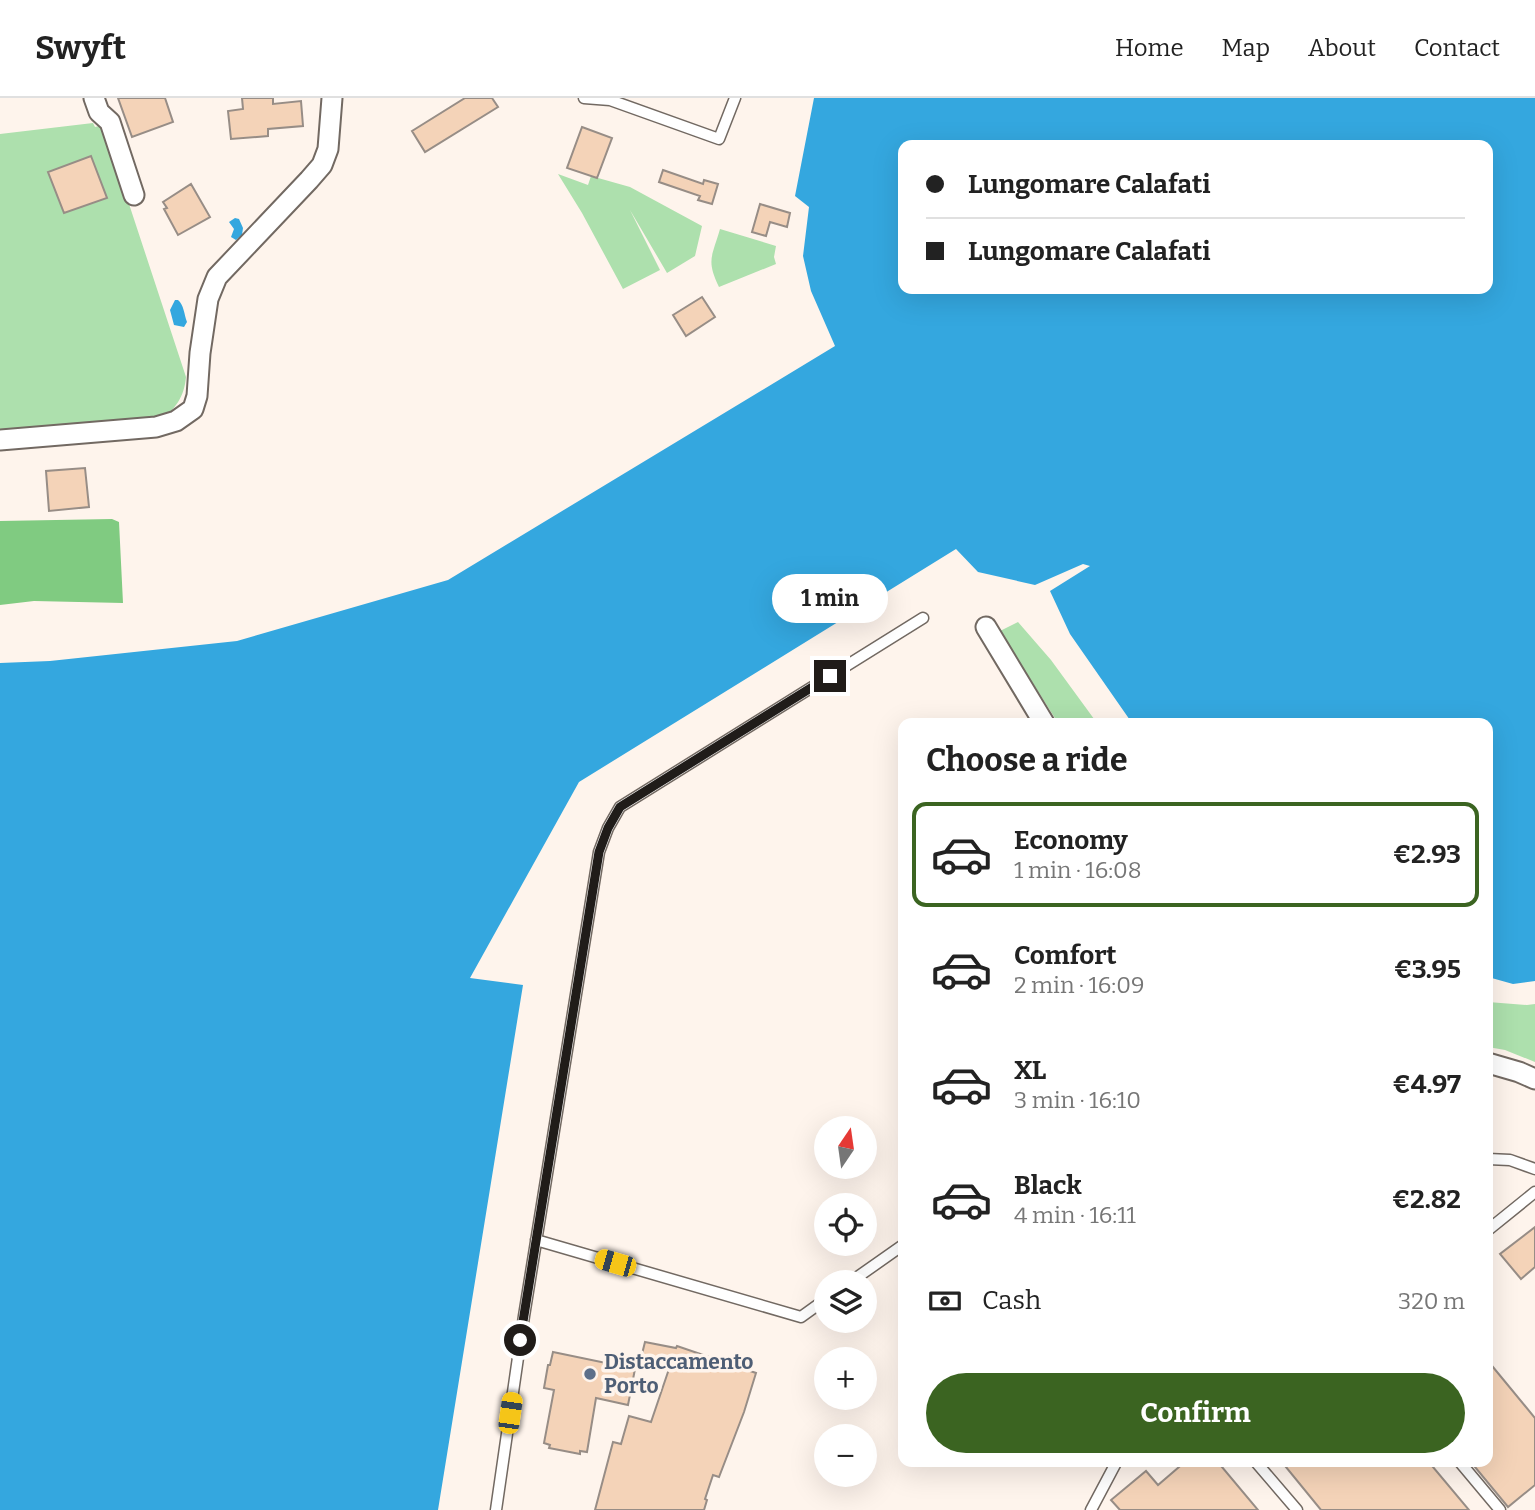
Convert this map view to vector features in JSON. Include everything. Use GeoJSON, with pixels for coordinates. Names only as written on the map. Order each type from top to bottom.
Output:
{"type":"FeatureCollection","features":[{"type":"Feature","properties":{"kind":"street"},"geometry":{"type":"LineString","coordinates":[[94,98],[99,112],[110,122],[134,195]]}},
{"type":"Feature","properties":{"kind":"street"},"geometry":{"type":"LineString","coordinates":[[0,440],[156,427],[176,421],[193,409],[197,396],[208,299],[217,277],[322,165],[328,149],[332,98]]}},
{"type":"Feature","properties":{"kind":"street"},"geometry":{"type":"LineString","coordinates":[[986,627],[1041,718]]}},
{"type":"Feature","properties":{"kind":"street"},"geometry":{"type":"LineString","coordinates":[[1493,1064],[1535,1079]]}},
{"type":"Feature","properties":{"kind":"lane"},"geometry":{"type":"LineString","coordinates":[[584,98],[610,100],[719,139],[735,98]]}},
{"type":"Feature","properties":{"kind":"lane"},"geometry":{"type":"LineString","coordinates":[[496,1510],[536,1240],[599,852],[608,828],[620,807],[923,618]]}},
{"type":"Feature","properties":{"kind":"lane"},"geometry":{"type":"LineString","coordinates":[[1493,1159],[1510,1160],[1535,1169]]}},
{"type":"Feature","properties":{"kind":"lane"},"geometry":{"type":"LineString","coordinates":[[1493,1226],[1535,1192]]}},
{"type":"Feature","properties":{"kind":"lane"},"geometry":{"type":"LineString","coordinates":[[536,1240],[801,1317],[814,1308]]}},
{"type":"Feature","properties":{"kind":"lane"},"geometry":{"type":"LineString","coordinates":[[867,1270],[898,1249]]}},
{"type":"Feature","properties":{"kind":"lane"},"geometry":{"type":"LineString","coordinates":[[1091,1510],[1114,1467]]}},
{"type":"Feature","properties":{"kind":"lane"},"geometry":{"type":"LineString","coordinates":[[1260,1467],[1297,1510]]}},
{"type":"Feature","properties":{"kind":"lane"},"geometry":{"type":"LineString","coordinates":[[1464,1467],[1500,1510]]}},
{"type":"Feature","properties":{"kind":"green space"},"geometry":{"type":"Polygon","coordinates":[[[93,123],[95,127],[103,125],[186,377],[183,391],[170,412],[159,421],[0,433],[0,134],[93,123]]]}},
{"type":"Feature","properties":{"kind":"green space"},"geometry":{"type":"Polygon","coordinates":[[[558,174],[588,185],[591,176],[630,187],[702,226],[695,256],[667,273],[630,210],[660,270],[623,289],[558,174]]]}},
{"type":"Feature","properties":{"kind":"green space"},"geometry":{"type":"Polygon","coordinates":[[[720,229],[776,246],[776,264],[719,287],[711,264],[720,229]]]}},
{"type":"Feature","properties":{"kind":"green space"},"geometry":{"type":"Polygon","coordinates":[[[112,519],[119,522],[123,603],[34,601],[0,605],[0,521],[112,519]]]}},
{"type":"Feature","properties":{"kind":"green space"},"geometry":{"type":"Polygon","coordinates":[[[1018,622],[1051,660],[1093,718],[1055,718],[1000,631],[1018,622]]]}},
{"type":"Feature","properties":{"kind":"green space"},"geometry":{"type":"Polygon","coordinates":[[[1493,1002],[1535,1004],[1535,1062],[1493,1048],[1493,1002]]]}},
{"type":"Feature","properties":{"kind":"water"},"geometry":{"type":"Polygon","coordinates":[[[814,98],[1535,98],[1535,981],[1513,984],[1493,978],[1493,718],[1129,718],[1070,634],[1050,591],[1090,566],[1083,564],[1035,585],[978,572],[956,549],[579,782],[470,978],[523,985],[438,1510],[0,1510],[0,663],[50,661],[237,641],[448,580],[835,346],[811,291],[803,256],[809,207],[795,196],[814,98]]]}},
{"type":"Feature","properties":{"kind":"water"},"geometry":{"type":"Polygon","coordinates":[[[235,218],[239,219],[243,228],[242,235],[236,240],[231,237],[234,229],[229,222],[235,218]]]}},
{"type":"Feature","properties":{"kind":"water"},"geometry":{"type":"Polygon","coordinates":[[[175,300],[183,307],[187,322],[184,327],[174,325],[170,310],[175,300]]]}},
{"type":"Feature","properties":{"kind":"building"},"geometry":{"type":"Polygon","coordinates":[[[118,98],[165,98],[173,122],[132,137],[118,98]]]}},
{"type":"Feature","properties":{"kind":"building"},"geometry":{"type":"Polygon","coordinates":[[[242,98],[273,98],[273,104],[301,101],[303,126],[268,129],[268,136],[231,139],[228,111],[243,109],[242,98]]]}},
{"type":"Feature","properties":{"kind":"building"},"geometry":{"type":"Polygon","coordinates":[[[465,98],[492,98],[498,107],[425,152],[412,131],[465,98]]]}},
{"type":"Feature","properties":{"kind":"building"},"geometry":{"type":"Polygon","coordinates":[[[582,127],[612,138],[597,178],[567,168],[582,127]]]}},
{"type":"Feature","properties":{"kind":"building"},"geometry":{"type":"Polygon","coordinates":[[[91,156],[107,198],[64,213],[48,172],[91,156]]]}},
{"type":"Feature","properties":{"kind":"building"},"geometry":{"type":"Polygon","coordinates":[[[663,170],[703,184],[704,180],[718,184],[712,204],[698,200],[700,196],[659,182],[663,170]]]}},
{"type":"Feature","properties":{"kind":"building"},"geometry":{"type":"Polygon","coordinates":[[[191,184],[210,217],[178,235],[163,202],[191,184]]]}},
{"type":"Feature","properties":{"kind":"building"},"geometry":{"type":"Polygon","coordinates":[[[760,204],[790,213],[787,227],[770,222],[766,236],[752,232],[760,204]]]}},
{"type":"Feature","properties":{"kind":"building"},"geometry":{"type":"Polygon","coordinates":[[[702,297],[715,317],[686,336],[673,315],[702,297]]]}},
{"type":"Feature","properties":{"kind":"building"},"geometry":{"type":"Polygon","coordinates":[[[85,468],[89,507],[49,511],[46,471],[85,468]]]}},
{"type":"Feature","properties":{"kind":"building"},"geometry":{"type":"Polygon","coordinates":[[[1535,1227],[1535,1267],[1521,1279],[1500,1254],[1535,1227]]]}},
{"type":"Feature","properties":{"kind":"building"},"geometry":{"type":"Polygon","coordinates":[[[645,1342],[676,1348],[677,1346],[756,1373],[719,1477],[713,1475],[704,1510],[595,1510],[613,1442],[621,1444],[629,1416],[651,1422],[670,1366],[641,1358],[645,1342]]]}},
{"type":"Feature","properties":{"kind":"building"},"geometry":{"type":"Polygon","coordinates":[[[553,1352],[635,1369],[628,1405],[596,1398],[587,1452],[580,1451],[580,1454],[549,1448],[550,1445],[544,1443],[554,1390],[544,1388],[553,1352]]]}},
{"type":"Feature","properties":{"kind":"building"},"geometry":{"type":"Polygon","coordinates":[[[1493,1367],[1535,1418],[1535,1485],[1508,1507],[1475,1467],[1493,1467],[1493,1367]]]}},
{"type":"Feature","properties":{"kind":"building"},"geometry":{"type":"Polygon","coordinates":[[[1179,1467],[1222,1467],[1258,1510],[1120,1510],[1111,1500],[1146,1471],[1158,1485],[1179,1467]]]}},
{"type":"Feature","properties":{"kind":"building"},"geometry":{"type":"Polygon","coordinates":[[[1286,1467],[1433,1467],[1469,1510],[1321,1510],[1286,1467]]]}},
{"type":"Feature","properties":{"kind":"place","name":"Distaccamento Porto"},"geometry":{"type":"Point","coordinates":[590,1374]}},
{"type":"Feature","properties":{"kind":"route"},"geometry":{"type":"LineString","coordinates":[[520,1340],[599,852],[608,828],[620,807],[830,676]]}}]}
